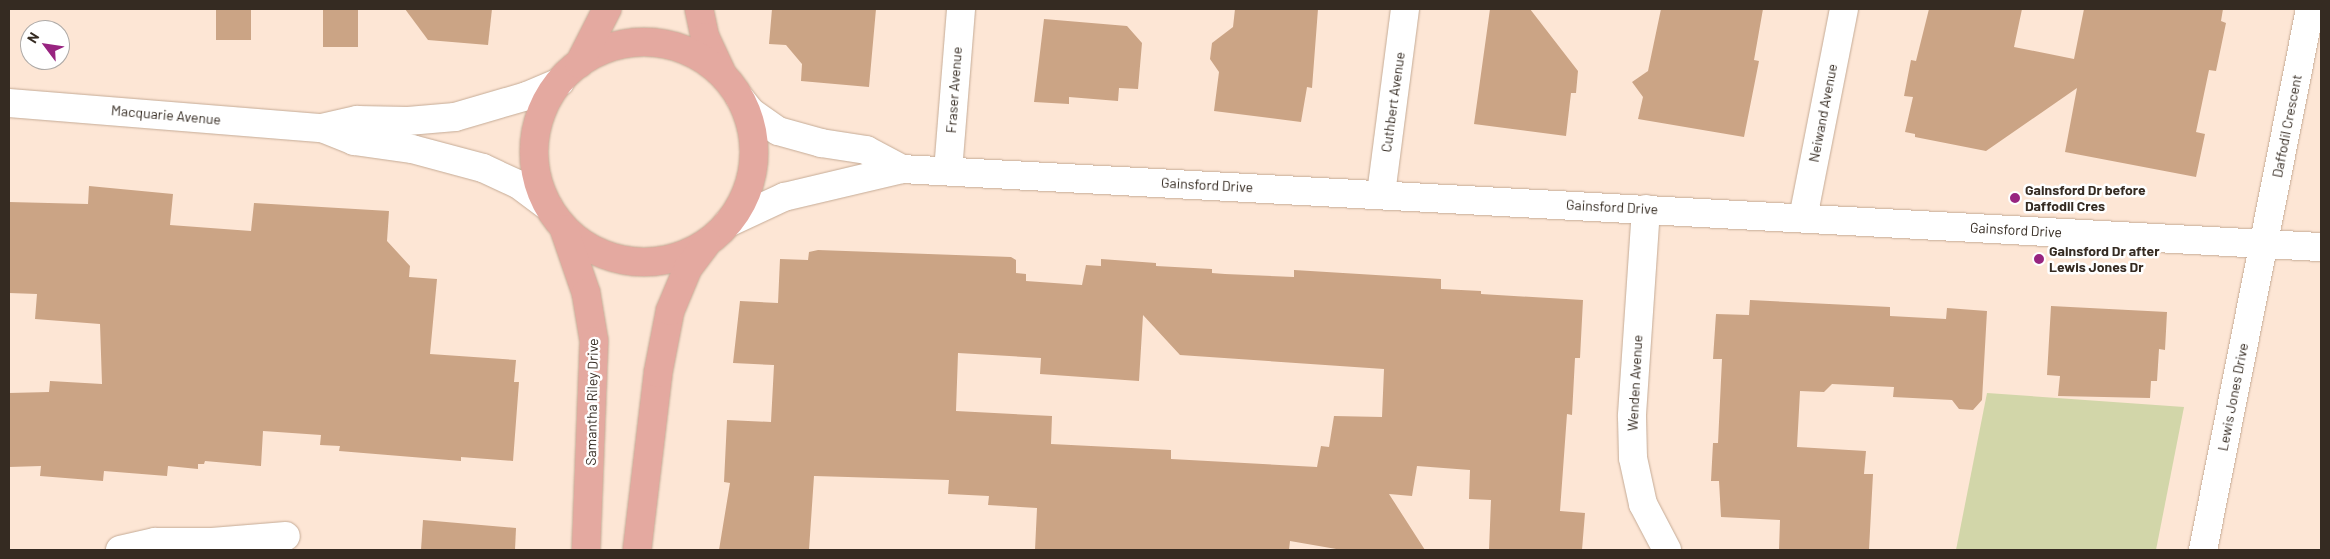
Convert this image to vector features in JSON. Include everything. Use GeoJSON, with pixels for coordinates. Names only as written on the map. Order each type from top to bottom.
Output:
{"type":"FeatureCollection","features":[{"type":"Feature","properties":{"kind":"main road"},"geometry":{"type":"LineString","coordinates":[[570,73],[607,9]]}},
{"type":"Feature","properties":{"kind":"main road"},"geometry":{"type":"LineString","coordinates":[[637,550],[658,373],[670,311],[688,268],[708,241],[728,223],[742,201],[751,176],[754,149],[750,123],[705,37],[699,9]]}},
{"type":"Feature","properties":{"kind":"main road"},"geometry":{"type":"LineString","coordinates":[[570,73],[602,50],[628,43],[654,43],[688,52],[704,60],[732,88]]}},
{"type":"Feature","properties":{"kind":"main road","name":"Samantha Riley Drive"},"geometry":{"type":"LineString","coordinates":[[570,73],[545,104],[536,129],[534,156],[538,182],[556,217],[586,293],[594,342],[586,550]]}},
{"type":"Feature","properties":{"kind":"main road"},"geometry":{"type":"LineString","coordinates":[[556,217],[599,252],[633,262],[660,262],[685,254],[708,241]]}},
{"type":"Feature","properties":{"kind":"street","name":"Fraser Avenue"},"geometry":{"type":"LineString","coordinates":[[948,171],[961,9]]}},
{"type":"Feature","properties":{"kind":"street","name":"Cuthbert Avenue"},"geometry":{"type":"LineString","coordinates":[[1380,194],[1405,9]]}},
{"type":"Feature","properties":{"kind":"street","name":"Neiwand Avenue"},"geometry":{"type":"LineString","coordinates":[[1803,218],[1844,9]]}},
{"type":"Feature","properties":{"kind":"street","name":"Daffodil Crescent"},"geometry":{"type":"LineString","coordinates":[[2263,244],[2310,9]]}},
{"type":"Feature","properties":{"kind":"street","name":"Macquarie Avenue"},"geometry":{"type":"LineString","coordinates":[[9,103],[322,128],[357,120],[408,121],[455,117],[527,96],[570,73]]}},
{"type":"Feature","properties":{"kind":"street","name":"Gainsford Drive"},"geometry":{"type":"LineString","coordinates":[[732,88],[751,112],[778,131],[821,144],[866,150],[902,169]]}},
{"type":"Feature","properties":{"kind":"street","name":"Macquarie Avenue"},"geometry":{"type":"LineString","coordinates":[[322,128],[354,141],[412,149],[478,166],[518,184],[556,217]]}},
{"type":"Feature","properties":{"kind":"street","name":"Gainsford Drive"},"geometry":{"type":"LineString","coordinates":[[728,223],[784,197],[902,169],[2321,247]]}},
{"type":"Feature","properties":{"kind":"street","name":"Wenden Avenue"},"geometry":{"type":"LineString","coordinates":[[1646,209],[1632,417],[1633,458],[1643,504],[1667,550]]}},
{"type":"Feature","properties":{"kind":"street","name":"Lewis Jones Drive"},"geometry":{"type":"LineString","coordinates":[[2203,550],[2263,244]]}},
{"type":"Feature","properties":{"kind":"street"},"geometry":{"type":"LineString","coordinates":[[120,550],[155,542],[212,542],[286,536]]}},
{"type":"Feature","properties":{"kind":"green space"},"geometry":{"type":"Polygon","coordinates":[[[1987,393],[2184,407],[2156,550],[1956,550],[1987,393]]]}},
{"type":"Feature","properties":{"kind":"building"},"geometry":{"type":"Polygon","coordinates":[[[216,9],[251,9],[251,40],[216,40],[216,9]]]}},
{"type":"Feature","properties":{"kind":"building"},"geometry":{"type":"Polygon","coordinates":[[[323,9],[358,9],[358,47],[323,47],[323,9]]]}},
{"type":"Feature","properties":{"kind":"building"},"geometry":{"type":"Polygon","coordinates":[[[405,9],[492,9],[488,45],[428,40],[405,9]]]}},
{"type":"Feature","properties":{"kind":"building"},"geometry":{"type":"Polygon","coordinates":[[[772,9],[876,9],[869,87],[801,81],[802,64],[786,45],[769,44],[772,9]]]}},
{"type":"Feature","properties":{"kind":"building"},"geometry":{"type":"Polygon","coordinates":[[[1235,9],[1318,9],[1312,88],[1307,87],[1301,122],[1214,111],[1219,72],[1210,59],[1212,43],[1233,27],[1235,9]]]}},
{"type":"Feature","properties":{"kind":"building"},"geometry":{"type":"Polygon","coordinates":[[[1490,9],[1530,9],[1578,71],[1576,93],[1571,93],[1566,136],[1474,124],[1490,9]]]}},
{"type":"Feature","properties":{"kind":"building"},"geometry":{"type":"Polygon","coordinates":[[[1661,9],[1763,9],[1754,60],[1759,61],[1744,137],[1638,119],[1643,97],[1632,82],[1648,71],[1661,9]]]}},
{"type":"Feature","properties":{"kind":"building"},"geometry":{"type":"Polygon","coordinates":[[[1929,9],[2022,9],[2014,47],[2074,59],[2084,9],[2223,9],[2221,21],[2226,23],[2216,71],[2209,70],[2196,132],[2205,134],[2196,177],[2065,152],[2077,88],[1986,151],[1915,137],[1915,134],[1905,132],[1913,97],[1904,96],[1911,60],[1916,61],[1929,9]]]}},
{"type":"Feature","properties":{"kind":"building"},"geometry":{"type":"Polygon","coordinates":[[[1044,19],[1127,26],[1142,43],[1138,89],[1119,88],[1118,101],[1069,97],[1069,104],[1034,102],[1044,19]]]}},
{"type":"Feature","properties":{"kind":"building"},"geometry":{"type":"Polygon","coordinates":[[[89,186],[173,194],[170,225],[251,231],[254,203],[389,211],[387,241],[410,266],[409,277],[437,279],[430,354],[516,360],[514,382],[519,382],[513,461],[461,457],[461,461],[339,451],[340,446],[320,445],[321,435],[263,431],[261,466],[205,461],[204,464],[198,464],[198,469],[168,466],[167,476],[104,471],[103,481],[40,476],[41,466],[9,467],[9,393],[49,392],[50,381],[102,384],[100,324],[35,319],[37,294],[9,293],[9,202],[88,204],[89,186]]]}},
{"type":"Feature","properties":{"kind":"building"},"geometry":{"type":"Polygon","coordinates":[[[818,250],[1011,257],[1016,260],[1016,273],[1026,274],[1026,281],[1082,285],[1086,265],[1101,266],[1101,259],[1156,263],[1156,266],[1212,269],[1212,273],[1225,274],[1294,277],[1294,270],[1441,279],[1441,289],[1481,291],[1481,294],[1583,300],[1580,358],[1575,358],[1572,415],[1567,414],[1560,511],[1585,513],[1582,550],[1489,550],[1491,500],[1469,499],[1470,470],[1417,466],[1412,496],[1389,494],[1425,550],[1342,550],[1290,541],[1289,550],[1035,550],[1037,508],[988,505],[989,496],[948,494],[949,480],[814,476],[809,550],[719,550],[730,483],[724,482],[727,420],[771,422],[774,365],[733,363],[740,301],[778,303],[780,259],[808,260],[809,252],[818,250]],[[1143,315],[1139,381],[1040,374],[1041,358],[958,353],[956,411],[1052,416],[1051,444],[1171,450],[1171,459],[1317,467],[1321,446],[1329,447],[1334,416],[1382,417],[1384,369],[1180,355],[1143,315]]]}},
{"type":"Feature","properties":{"kind":"building"},"geometry":{"type":"Polygon","coordinates":[[[1750,300],[1890,307],[1890,316],[1946,319],[1947,308],[1987,311],[1982,400],[1973,410],[1959,409],[1952,400],[1893,397],[1894,387],[1832,384],[1824,392],[1800,391],[1797,447],[1866,451],[1864,474],[1873,474],[1869,550],[1779,550],[1780,520],[1721,517],[1719,481],[1711,481],[1713,443],[1718,443],[1722,359],[1713,359],[1716,314],[1749,315],[1750,300]]]}},
{"type":"Feature","properties":{"kind":"building"},"geometry":{"type":"Polygon","coordinates":[[[2051,306],[2167,312],[2165,350],[2159,349],[2157,381],[2151,381],[2150,398],[2058,396],[2060,376],[2047,375],[2051,306]]]}},
{"type":"Feature","properties":{"kind":"building"},"geometry":{"type":"Polygon","coordinates":[[[423,520],[516,528],[515,550],[421,550],[423,520]]]}},
{"type":"Feature","properties":{"kind":"place","name":"Gainsford Dr before Daffodil Cres"},"geometry":{"type":"Point","coordinates":[2015,198]}},
{"type":"Feature","properties":{"kind":"place","name":"Gainsford Dr after Lewis Jones Dr"},"geometry":{"type":"Point","coordinates":[2039,259]}}]}
